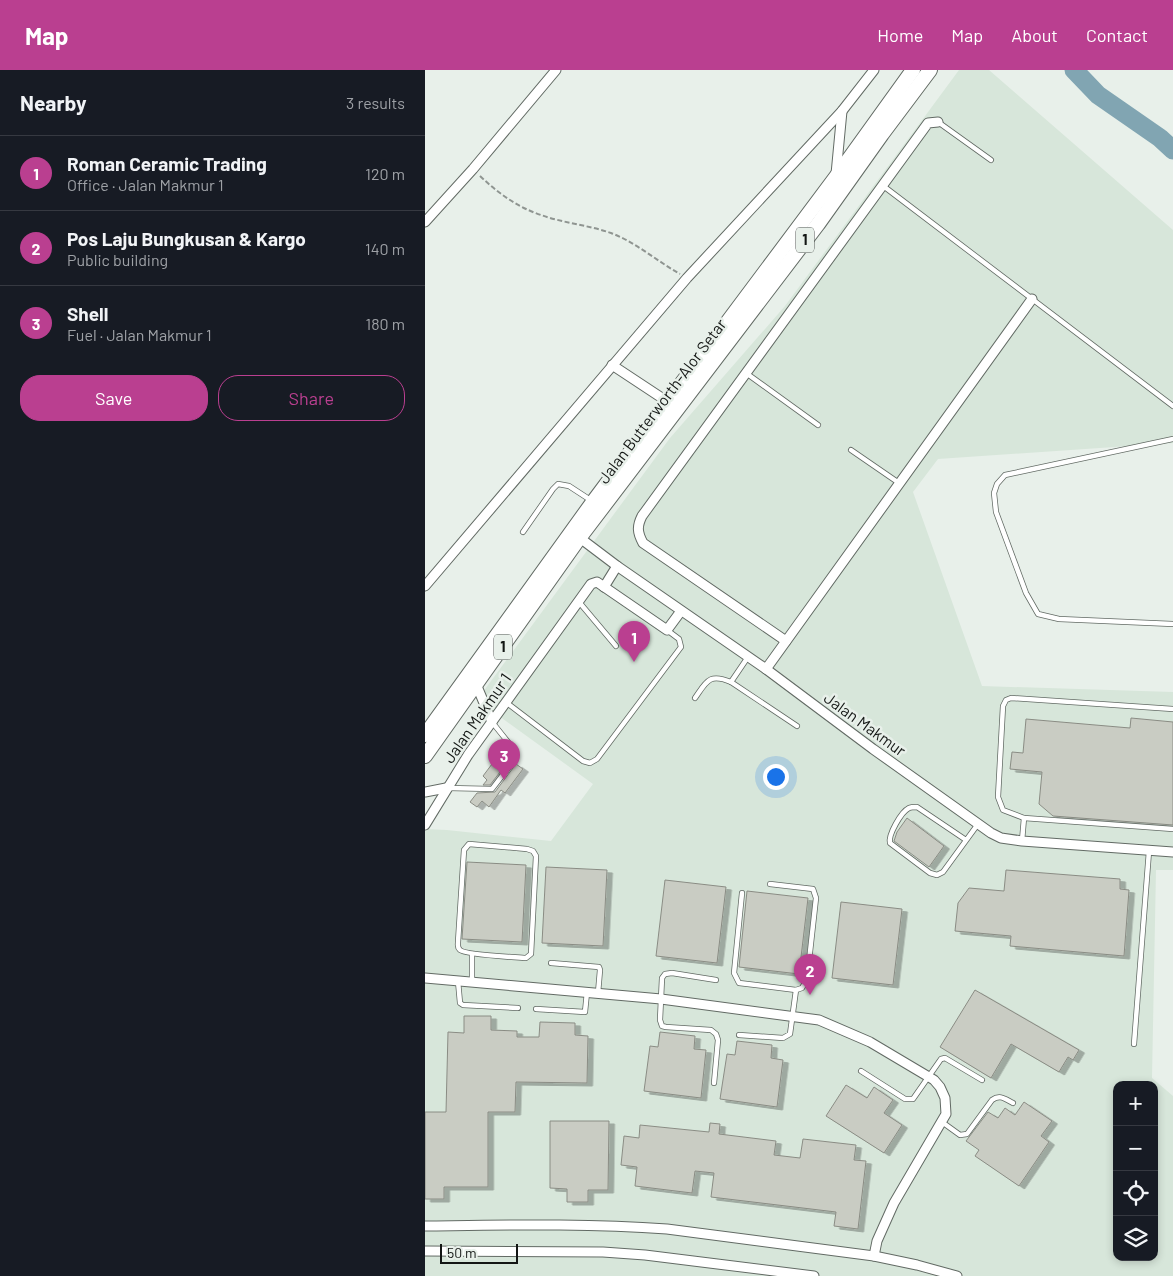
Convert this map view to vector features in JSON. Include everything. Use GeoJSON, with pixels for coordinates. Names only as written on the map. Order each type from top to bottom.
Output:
{"type":"FeatureCollection","features":[{"type":"Feature","properties":{"kind":"main road","name":"Jalan Butterworth-Alor Setar"},"geometry":{"type":"LineString","coordinates":[[425,756],[576,535],[593,502],[836,177],[913,70]]}},
{"type":"Feature","properties":{"kind":"main road","name":"Jalan Butterworth-Alor Setar"},"geometry":{"type":"LineString","coordinates":[[425,735],[576,535],[818,224],[881,134],[930,70]]}},
{"type":"Feature","properties":{"kind":"street"},"geometry":{"type":"LineString","coordinates":[[425,222],[473,169],[556,70]]}},
{"type":"Feature","properties":{"kind":"street"},"geometry":{"type":"LineString","coordinates":[[425,586],[687,278],[842,111],[874,70]]}},
{"type":"Feature","properties":{"kind":"street"},"geometry":{"type":"LineString","coordinates":[[836,177],[842,111]]}},
{"type":"Feature","properties":{"kind":"street"},"geometry":{"type":"LineString","coordinates":[[786,641],[643,543],[638,534],[638,525],[642,516],[928,123],[938,122]]}},
{"type":"Feature","properties":{"kind":"street"},"geometry":{"type":"LineString","coordinates":[[766,669],[1033,298]]}},
{"type":"Feature","properties":{"kind":"street"},"geometry":{"type":"LineString","coordinates":[[612,365],[669,402]]}},
{"type":"Feature","properties":{"kind":"street","name":"Jalan Makmur"},"geometry":{"type":"LineString","coordinates":[[576,535],[617,566],[766,669],[978,824],[1001,838],[1173,852]]}},
{"type":"Feature","properties":{"kind":"street"},"geometry":{"type":"LineString","coordinates":[[617,566],[604,587],[667,630],[681,611]]}},
{"type":"Feature","properties":{"kind":"street","name":"Jalan Makmur 1"},"geometry":{"type":"LineString","coordinates":[[425,825],[446,788],[578,601],[591,584],[597,582],[604,587]]}},
{"type":"Feature","properties":{"kind":"street"},"geometry":{"type":"LineString","coordinates":[[476,684],[492,722]]}},
{"type":"Feature","properties":{"kind":"street"},"geometry":{"type":"LineString","coordinates":[[425,792],[446,788]]}},
{"type":"Feature","properties":{"kind":"street"},"geometry":{"type":"LineString","coordinates":[[425,978],[661,999],[819,1020],[870,1042],[928,1076],[940,1087],[945,1098],[946,1114],[895,1203],[877,1241],[874,1256]]}},
{"type":"Feature","properties":{"kind":"street"},"geometry":{"type":"LineString","coordinates":[[425,1226],[545,1225],[667,1229],[874,1256],[957,1276]]}},
{"type":"Feature","properties":{"kind":"street"},"geometry":{"type":"LineString","coordinates":[[425,1251],[603,1252],[655,1256],[814,1276]]}},
{"type":"Feature","properties":{"kind":"lane"},"geometry":{"type":"LineString","coordinates":[[938,122],[991,160]]}},
{"type":"Feature","properties":{"kind":"lane"},"geometry":{"type":"LineString","coordinates":[[882,186],[1033,298],[1173,406]]}},
{"type":"Feature","properties":{"kind":"lane"},"geometry":{"type":"LineString","coordinates":[[746,373],[818,425]]}},
{"type":"Feature","properties":{"kind":"lane"},"geometry":{"type":"LineString","coordinates":[[1173,439],[1005,475],[997,484],[994,493],[996,512],[1026,593],[1038,614],[1059,619],[1173,624]]}},
{"type":"Feature","properties":{"kind":"lane"},"geometry":{"type":"LineString","coordinates":[[851,450],[899,483]]}},
{"type":"Feature","properties":{"kind":"lane"},"geometry":{"type":"LineString","coordinates":[[523,532],[558,484],[569,486],[593,502]]}},
{"type":"Feature","properties":{"kind":"lane"},"geometry":{"type":"LineString","coordinates":[[578,601],[616,646]]}},
{"type":"Feature","properties":{"kind":"lane"},"geometry":{"type":"LineString","coordinates":[[507,703],[583,761],[590,763],[597,759],[681,647],[679,639],[667,630]]}},
{"type":"Feature","properties":{"kind":"lane"},"geometry":{"type":"LineString","coordinates":[[731,682],[748,657]]}},
{"type":"Feature","properties":{"kind":"lane"},"geometry":{"type":"LineString","coordinates":[[695,698],[706,681],[711,678],[721,678],[731,682],[797,726]]}},
{"type":"Feature","properties":{"kind":"lane"},"geometry":{"type":"LineString","coordinates":[[1173,709],[1011,698],[1006,700],[1003,706],[998,796],[1003,810],[1024,818],[1173,829]]}},
{"type":"Feature","properties":{"kind":"lane"},"geometry":{"type":"LineString","coordinates":[[446,788],[492,789],[515,759],[516,752],[492,722]]}},
{"type":"Feature","properties":{"kind":"lane"},"geometry":{"type":"LineString","coordinates":[[966,840],[917,807],[910,808],[905,812],[889,838],[890,843],[930,873],[937,875],[943,872],[978,824]]}},
{"type":"Feature","properties":{"kind":"lane"},"geometry":{"type":"LineString","coordinates":[[1022,841],[1024,818]]}},
{"type":"Feature","properties":{"kind":"lane"},"geometry":{"type":"LineString","coordinates":[[469,844],[533,851],[537,862],[531,954],[526,958],[472,954],[461,952],[458,946],[464,850],[469,844]]}},
{"type":"Feature","properties":{"kind":"lane"},"geometry":{"type":"LineString","coordinates":[[1134,1044],[1149,851]]}},
{"type":"Feature","properties":{"kind":"lane"},"geometry":{"type":"LineString","coordinates":[[742,893],[734,973],[736,979],[739,983],[796,990],[802,988],[807,979],[816,898],[815,892],[813,889],[770,884]]}},
{"type":"Feature","properties":{"kind":"lane"},"geometry":{"type":"LineString","coordinates":[[472,954],[472,982]]}},
{"type":"Feature","properties":{"kind":"lane"},"geometry":{"type":"LineString","coordinates":[[551,963],[599,967],[598,993]]}},
{"type":"Feature","properties":{"kind":"lane"},"geometry":{"type":"LineString","coordinates":[[715,1083],[718,1040],[716,1034],[711,1030],[662,1026],[660,1020],[662,978],[665,974],[672,973],[716,980]]}},
{"type":"Feature","properties":{"kind":"lane"},"geometry":{"type":"LineString","coordinates":[[459,980],[460,1004],[518,1008]]}},
{"type":"Feature","properties":{"kind":"lane"},"geometry":{"type":"LineString","coordinates":[[739,1035],[787,1038],[790,1034],[796,990]]}},
{"type":"Feature","properties":{"kind":"lane"},"geometry":{"type":"LineString","coordinates":[[536,1009],[585,1012],[587,992]]}},
{"type":"Feature","properties":{"kind":"lane"},"geometry":{"type":"LineString","coordinates":[[861,1071],[905,1099],[910,1100],[913,1099],[941,1059],[945,1058],[982,1080]]}},
{"type":"Feature","properties":{"kind":"lane"},"geometry":{"type":"LineString","coordinates":[[942,1122],[963,1136],[967,1134],[996,1097],[1000,1096],[1013,1103]]}},
{"type":"Feature","properties":{"kind":"path"},"geometry":{"type":"LineString","coordinates":[[473,169],[500,194],[528,210],[542,216],[592,227],[613,234],[687,278]]}},
{"type":"Feature","properties":{"kind":"shaded area"},"geometry":{"type":"Polygon","coordinates":[[[959,70],[989,70],[1173,230],[1173,443],[938,459],[913,492],[982,686],[1173,692],[1173,870],[1156,870],[1152,1078],[1156,1081],[1113,1081],[1113,1261],[1158,1261],[1158,1083],[1173,1096],[1173,1276],[425,1276],[425,829],[551,841],[593,784],[477,700],[670,438],[785,306],[959,70]]]}},
{"type":"Feature","properties":{"kind":"building"},"geometry":{"type":"Polygon","coordinates":[[[1131,718],[1173,722],[1173,825],[1053,816],[1039,804],[1042,772],[1010,769],[1012,752],[1023,753],[1026,719],[1130,728],[1131,718]]]}},
{"type":"Feature","properties":{"kind":"building"},"geometry":{"type":"Polygon","coordinates":[[[501,752],[510,759],[490,785],[483,785],[487,780],[483,776],[501,752]]]}},
{"type":"Feature","properties":{"kind":"building"},"geometry":{"type":"Polygon","coordinates":[[[516,764],[523,769],[505,793],[501,790],[489,807],[482,801],[477,807],[470,802],[477,793],[495,792],[516,764]]]}},
{"type":"Feature","properties":{"kind":"building"},"geometry":{"type":"Polygon","coordinates":[[[907,818],[944,846],[929,867],[894,841],[897,832],[907,818]]]}},
{"type":"Feature","properties":{"kind":"building"},"geometry":{"type":"Polygon","coordinates":[[[467,862],[526,865],[522,942],[462,939],[467,862]]]}},
{"type":"Feature","properties":{"kind":"building"},"geometry":{"type":"Polygon","coordinates":[[[546,867],[607,870],[603,946],[542,943],[546,867]]]}},
{"type":"Feature","properties":{"kind":"building"},"geometry":{"type":"Polygon","coordinates":[[[1006,870],[1120,879],[1120,889],[1129,890],[1124,956],[1010,946],[1011,936],[955,931],[958,903],[969,888],[1004,891],[1006,870]]]}},
{"type":"Feature","properties":{"kind":"building"},"geometry":{"type":"Polygon","coordinates":[[[665,880],[726,887],[717,963],[656,956],[665,880]]]}},
{"type":"Feature","properties":{"kind":"building"},"geometry":{"type":"Polygon","coordinates":[[[747,891],[808,898],[799,974],[739,967],[747,891]]]}},
{"type":"Feature","properties":{"kind":"building"},"geometry":{"type":"Polygon","coordinates":[[[841,902],[902,909],[893,985],[832,978],[841,902]]]}},
{"type":"Feature","properties":{"kind":"building"},"geometry":{"type":"Polygon","coordinates":[[[975,990],[1079,1050],[1073,1060],[1068,1057],[1059,1072],[1011,1044],[991,1078],[940,1047],[975,990]]]}},
{"type":"Feature","properties":{"kind":"building"},"geometry":{"type":"Polygon","coordinates":[[[464,1016],[491,1016],[491,1030],[517,1031],[517,1037],[539,1037],[540,1022],[575,1023],[575,1035],[588,1036],[587,1083],[516,1082],[515,1112],[488,1112],[488,1187],[444,1187],[444,1199],[425,1199],[425,1112],[446,1112],[448,1032],[464,1033],[464,1016]]]}},
{"type":"Feature","properties":{"kind":"building"},"geometry":{"type":"Polygon","coordinates":[[[660,1032],[695,1036],[694,1049],[706,1050],[701,1098],[644,1091],[650,1046],[658,1047],[660,1032]]]}},
{"type":"Feature","properties":{"kind":"building"},"geometry":{"type":"Polygon","coordinates":[[[737,1041],[772,1045],[771,1058],[783,1060],[777,1107],[720,1099],[727,1054],[735,1055],[737,1041]]]}},
{"type":"Feature","properties":{"kind":"building"},"geometry":{"type":"Polygon","coordinates":[[[846,1085],[867,1098],[874,1087],[893,1100],[884,1113],[902,1125],[884,1153],[826,1116],[846,1085]]]}},
{"type":"Feature","properties":{"kind":"building"},"geometry":{"type":"Polygon","coordinates":[[[1024,1102],[1052,1121],[1041,1136],[1049,1142],[1019,1186],[975,1156],[979,1150],[966,1141],[988,1112],[998,1118],[1005,1108],[1015,1115],[1024,1102]]]}},
{"type":"Feature","properties":{"kind":"building"},"geometry":{"type":"Polygon","coordinates":[[[550,1121],[609,1121],[608,1190],[588,1190],[588,1202],[567,1202],[567,1189],[550,1188],[550,1121]]]}},
{"type":"Feature","properties":{"kind":"building"},"geometry":{"type":"Polygon","coordinates":[[[710,1123],[720,1124],[719,1134],[776,1141],[774,1155],[800,1158],[803,1139],[856,1145],[854,1160],[866,1161],[858,1229],[834,1226],[836,1212],[711,1197],[714,1173],[695,1171],[692,1193],[635,1186],[637,1167],[621,1165],[624,1136],[639,1138],[640,1125],[709,1132],[710,1123]]]}},
{"type":"Feature","properties":{"kind":"waterway"},"geometry":{"type":"LineString","coordinates":[[1074,70],[1098,95],[1160,138],[1173,150]]}},
{"type":"Feature","properties":{"kind":"place","name":"Roman Ceramic Trading"},"geometry":{"type":"Point","coordinates":[634,662]}},
{"type":"Feature","properties":{"kind":"place","name":"Shell"},"geometry":{"type":"Point","coordinates":[504,780]}},
{"type":"Feature","properties":{"kind":"place","name":"Pos Laju Bungkusan & Kargo"},"geometry":{"type":"Point","coordinates":[810,995]}}]}
